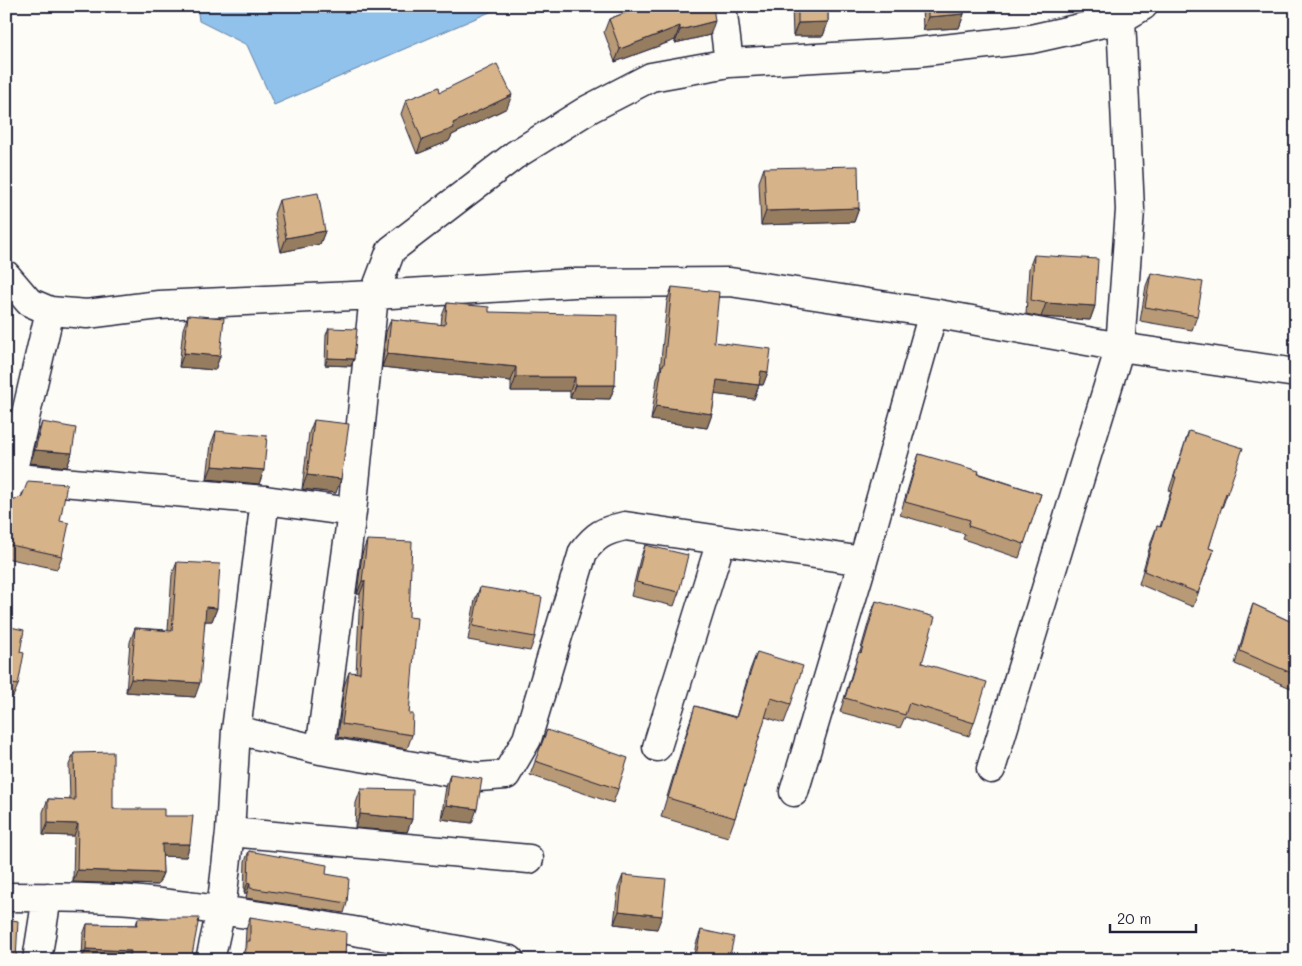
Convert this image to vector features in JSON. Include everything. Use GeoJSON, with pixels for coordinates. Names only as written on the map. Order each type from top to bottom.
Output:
{"type":"FeatureCollection","features":[{"type":"Feature","properties":{"kind":"street"},"geometry":{"type":"LineString","coordinates":[[722,6],[729,63]]}},
{"type":"Feature","properties":{"kind":"street"},"geometry":{"type":"LineString","coordinates":[[320,750],[352,512],[374,295],[391,250],[515,156],[589,109],[651,77],[729,63],[927,51],[1031,39],[1132,13],[1130,210],[1120,347],[991,769]]}},
{"type":"Feature","properties":{"kind":"street"},"geometry":{"type":"LineString","coordinates":[[6,275],[29,302],[50,311],[87,314],[159,305],[374,295],[574,282],[730,282],[933,313],[1120,347],[1295,370]]}},
{"type":"Feature","properties":{"kind":"street"},"geometry":{"type":"LineString","coordinates":[[50,311],[8,485],[265,500],[352,512]]}},
{"type":"Feature","properties":{"kind":"street"},"geometry":{"type":"LineString","coordinates":[[794,792],[863,561],[933,313]]}},
{"type":"Feature","properties":{"kind":"street"},"geometry":{"type":"LineString","coordinates":[[210,960],[221,910],[230,832],[236,730],[265,500]]}},
{"type":"Feature","properties":{"kind":"street"},"geometry":{"type":"LineString","coordinates":[[236,730],[320,750],[478,777],[506,774],[526,739],[583,552],[594,537],[609,530],[625,526],[863,561]]}},
{"type":"Feature","properties":{"kind":"street"},"geometry":{"type":"LineString","coordinates":[[658,747],[721,541]]}},
{"type":"Feature","properties":{"kind":"street"},"geometry":{"type":"LineString","coordinates":[[230,832],[529,859]]}},
{"type":"Feature","properties":{"kind":"street"},"geometry":{"type":"LineString","coordinates":[[6,897],[130,900],[221,910],[388,948],[510,960]]}},
{"type":"Feature","properties":{"kind":"street"},"geometry":{"type":"LineString","coordinates":[[37,960],[48,897]]}},
{"type":"Feature","properties":{"kind":"water"},"geometry":{"type":"Polygon","coordinates":[[[197,6],[504,6],[274,105],[247,45],[199,21],[197,6]]]}},
{"type":"Feature","properties":{"kind":"building"},"geometry":{"type":"Polygon","coordinates":[[[643,6],[713,6],[715,21],[680,30],[680,26],[620,49],[609,19],[643,6]]]}},
{"type":"Feature","properties":{"kind":"building"},"geometry":{"type":"Polygon","coordinates":[[[798,6],[828,6],[828,22],[798,23],[798,6]]]}},
{"type":"Feature","properties":{"kind":"building"},"geometry":{"type":"Polygon","coordinates":[[[928,6],[963,6],[964,14],[928,17],[928,6]]]}},
{"type":"Feature","properties":{"kind":"building"},"geometry":{"type":"Polygon","coordinates":[[[497,64],[512,95],[453,123],[454,128],[422,140],[406,100],[439,87],[440,92],[497,64]]]}},
{"type":"Feature","properties":{"kind":"building"},"geometry":{"type":"Polygon","coordinates":[[[858,166],[859,208],[766,211],[764,168],[858,166]]]}},
{"type":"Feature","properties":{"kind":"building"},"geometry":{"type":"Polygon","coordinates":[[[318,193],[325,231],[286,238],[279,200],[318,193]]]}},
{"type":"Feature","properties":{"kind":"building"},"geometry":{"type":"Polygon","coordinates":[[[1034,255],[1098,259],[1095,306],[1046,303],[1031,300],[1034,255]]]}},
{"type":"Feature","properties":{"kind":"building"},"geometry":{"type":"Polygon","coordinates":[[[1151,273],[1203,282],[1197,316],[1145,307],[1151,273]]]}},
{"type":"Feature","properties":{"kind":"building"},"geometry":{"type":"Polygon","coordinates":[[[672,287],[719,292],[714,342],[771,349],[768,372],[761,371],[759,385],[717,380],[712,414],[656,406],[662,365],[664,365],[672,287]]]}},
{"type":"Feature","properties":{"kind":"building"},"geometry":{"type":"Polygon","coordinates":[[[447,303],[489,307],[489,312],[617,315],[615,385],[575,385],[575,377],[516,377],[516,367],[387,354],[391,319],[445,325],[447,303]]]}},
{"type":"Feature","properties":{"kind":"building"},"geometry":{"type":"Polygon","coordinates":[[[188,315],[224,318],[220,356],[184,353],[188,315]]]}},
{"type":"Feature","properties":{"kind":"building"},"geometry":{"type":"Polygon","coordinates":[[[329,328],[357,329],[354,359],[328,358],[329,328]]]}},
{"type":"Feature","properties":{"kind":"building"},"geometry":{"type":"Polygon","coordinates":[[[314,420],[349,424],[341,479],[307,475],[314,420]]]}},
{"type":"Feature","properties":{"kind":"building"},"geometry":{"type":"Polygon","coordinates":[[[42,422],[76,428],[72,453],[35,450],[42,422]]]}},
{"type":"Feature","properties":{"kind":"building"},"geometry":{"type":"Polygon","coordinates":[[[216,431],[267,436],[264,470],[212,466],[216,431]]]}},
{"type":"Feature","properties":{"kind":"building"},"geometry":{"type":"Polygon","coordinates":[[[1189,431],[1243,448],[1226,493],[1209,548],[1214,550],[1198,593],[1144,571],[1157,526],[1161,527],[1176,477],[1174,477],[1189,431]]]}},
{"type":"Feature","properties":{"kind":"building"},"geometry":{"type":"Polygon","coordinates":[[[919,454],[979,471],[978,474],[1041,494],[1024,544],[968,526],[970,520],[905,502],[919,454]]]}},
{"type":"Feature","properties":{"kind":"building"},"geometry":{"type":"Polygon","coordinates":[[[28,481],[67,484],[60,521],[69,523],[62,556],[6,544],[6,500],[15,500],[22,496],[28,481]]]}},
{"type":"Feature","properties":{"kind":"building"},"geometry":{"type":"Polygon","coordinates":[[[367,540],[412,542],[409,617],[417,618],[409,714],[413,714],[412,735],[342,724],[349,672],[360,673],[365,581],[362,581],[367,540]]]}},
{"type":"Feature","properties":{"kind":"building"},"geometry":{"type":"Polygon","coordinates":[[[645,545],[688,555],[679,592],[636,582],[645,545]]]}},
{"type":"Feature","properties":{"kind":"building"},"geometry":{"type":"Polygon","coordinates":[[[177,562],[220,564],[217,608],[206,607],[200,683],[131,679],[135,628],[172,631],[177,562]]]}},
{"type":"Feature","properties":{"kind":"building"},"geometry":{"type":"Polygon","coordinates":[[[480,587],[542,597],[535,637],[473,626],[480,587]]]}},
{"type":"Feature","properties":{"kind":"building"},"geometry":{"type":"Polygon","coordinates":[[[876,601],[935,617],[922,663],[987,682],[974,723],[909,703],[905,715],[845,698],[859,652],[861,653],[876,601]]]}},
{"type":"Feature","properties":{"kind":"building"},"geometry":{"type":"Polygon","coordinates":[[[1253,604],[1296,624],[1296,675],[1240,651],[1253,604]]]}},
{"type":"Feature","properties":{"kind":"building"},"geometry":{"type":"Polygon","coordinates":[[[6,626],[24,630],[20,652],[24,653],[18,685],[6,683],[6,626]]]}},
{"type":"Feature","properties":{"kind":"building"},"geometry":{"type":"Polygon","coordinates":[[[757,652],[803,666],[791,704],[771,698],[735,818],[668,798],[695,706],[736,718],[757,652]]]}},
{"type":"Feature","properties":{"kind":"building"},"geometry":{"type":"Polygon","coordinates":[[[547,730],[628,758],[618,789],[535,761],[547,730]]]}},
{"type":"Feature","properties":{"kind":"building"},"geometry":{"type":"Polygon","coordinates":[[[113,752],[113,809],[164,809],[164,816],[193,816],[190,844],[162,844],[163,873],[77,870],[78,824],[48,823],[48,799],[75,800],[74,753],[113,752]]]}},
{"type":"Feature","properties":{"kind":"building"},"geometry":{"type":"Polygon","coordinates":[[[450,774],[482,779],[477,809],[446,805],[450,774]]]}},
{"type":"Feature","properties":{"kind":"building"},"geometry":{"type":"Polygon","coordinates":[[[361,789],[413,790],[412,819],[360,814],[361,789]]]}},
{"type":"Feature","properties":{"kind":"building"},"geometry":{"type":"Polygon","coordinates":[[[249,851],[327,865],[326,874],[349,878],[347,903],[250,888],[250,883],[248,882],[249,851]]]}},
{"type":"Feature","properties":{"kind":"building"},"geometry":{"type":"Polygon","coordinates":[[[623,875],[666,879],[662,916],[619,911],[623,875]]]}},
{"type":"Feature","properties":{"kind":"building"},"geometry":{"type":"Polygon","coordinates":[[[250,917],[346,932],[345,959],[353,960],[246,960],[247,941],[250,941],[250,917]]]}},
{"type":"Feature","properties":{"kind":"building"},"geometry":{"type":"Polygon","coordinates":[[[138,918],[199,918],[191,960],[129,960],[131,951],[86,949],[87,924],[137,925],[138,918]]]}},
{"type":"Feature","properties":{"kind":"building"},"geometry":{"type":"Polygon","coordinates":[[[6,919],[18,921],[16,960],[6,960],[6,919]]]}},
{"type":"Feature","properties":{"kind":"building"},"geometry":{"type":"Polygon","coordinates":[[[701,930],[734,937],[729,960],[695,960],[701,930]]]}}]}
